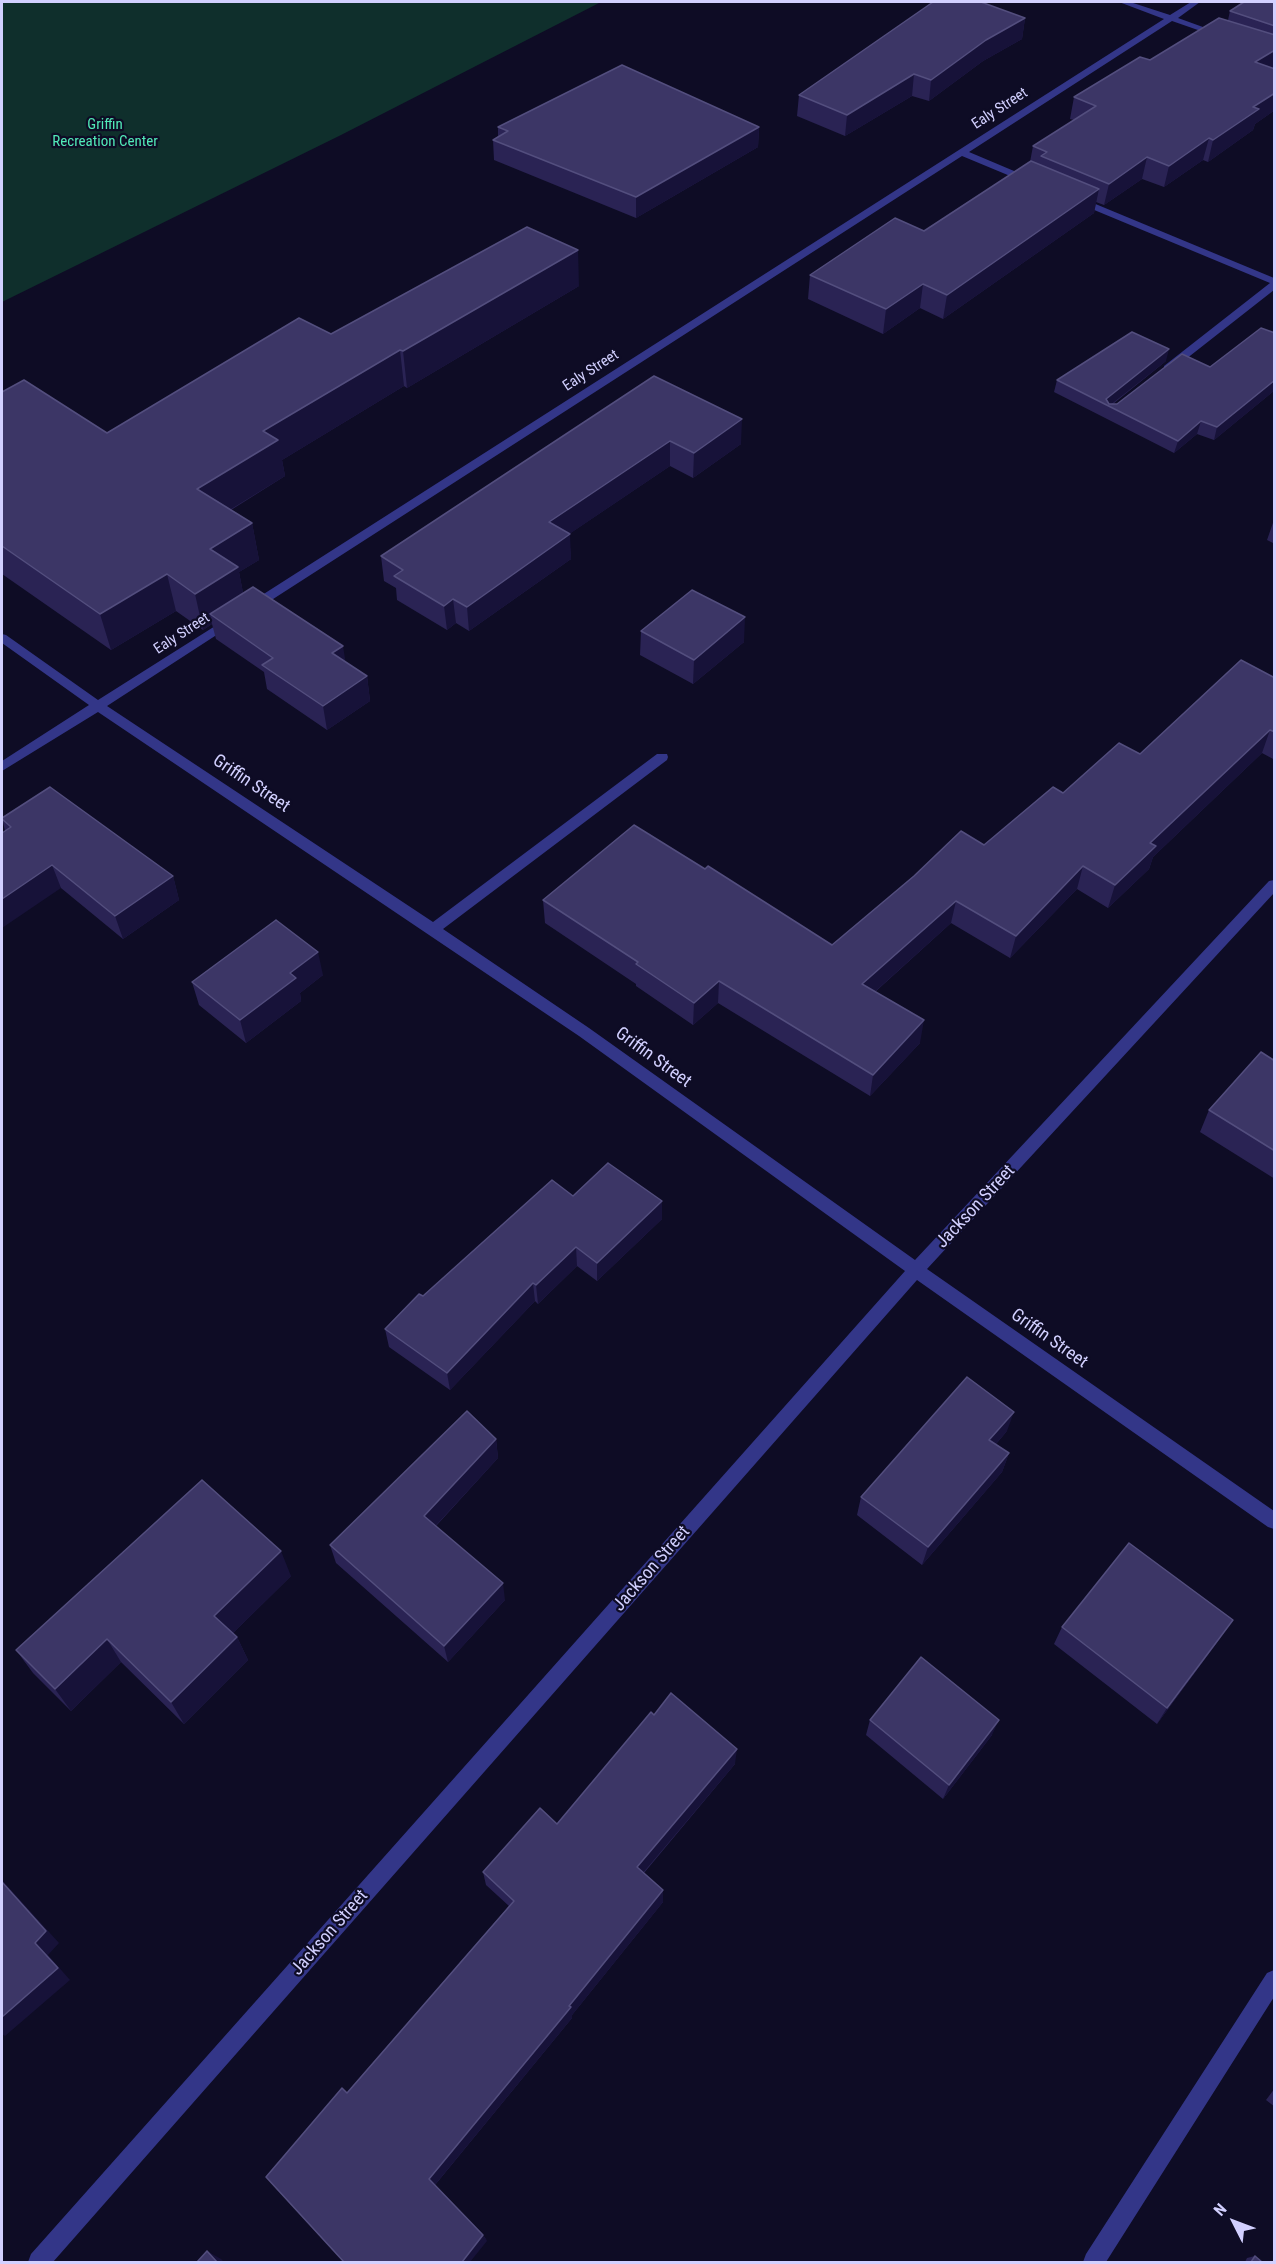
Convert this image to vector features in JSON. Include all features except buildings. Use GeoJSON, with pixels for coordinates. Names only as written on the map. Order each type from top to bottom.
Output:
{"type":"FeatureCollection","features":[{"type":"Feature","properties":{"kind":"street"},"geometry":{"type":"LineString","coordinates":[[1122,2],[1234,40]]}},
{"type":"Feature","properties":{"kind":"street","name":"Ealy Street"},"geometry":{"type":"LineString","coordinates":[[2,767],[1196,2]]}},
{"type":"Feature","properties":{"kind":"street"},"geometry":{"type":"LineString","coordinates":[[961,152],[1039,184]]}},
{"type":"Feature","properties":{"kind":"street"},"geometry":{"type":"LineString","coordinates":[[1071,197],[1275,283],[1155,377]]}},
{"type":"Feature","properties":{"kind":"street","name":"Griffin Street"},"geometry":{"type":"LineString","coordinates":[[2,638],[97,706],[434,929],[593,1039],[916,1270],[1275,1521]]}},
{"type":"Feature","properties":{"kind":"street"},"geometry":{"type":"LineString","coordinates":[[434,929],[662,757]]}},
{"type":"Feature","properties":{"kind":"street","name":"Jackson Street"},"geometry":{"type":"LineString","coordinates":[[39,2262],[916,1270],[1275,885]]}},
{"type":"Feature","properties":{"kind":"street"},"geometry":{"type":"LineString","coordinates":[[1094,2262],[1275,1980]]}},
{"type":"Feature","properties":{"kind":"green space","name":"Griffin Recreation Center"},"geometry":{"type":"Polygon","coordinates":[[[2,2],[601,2],[341,135],[2,302],[2,2]]]}}]}
